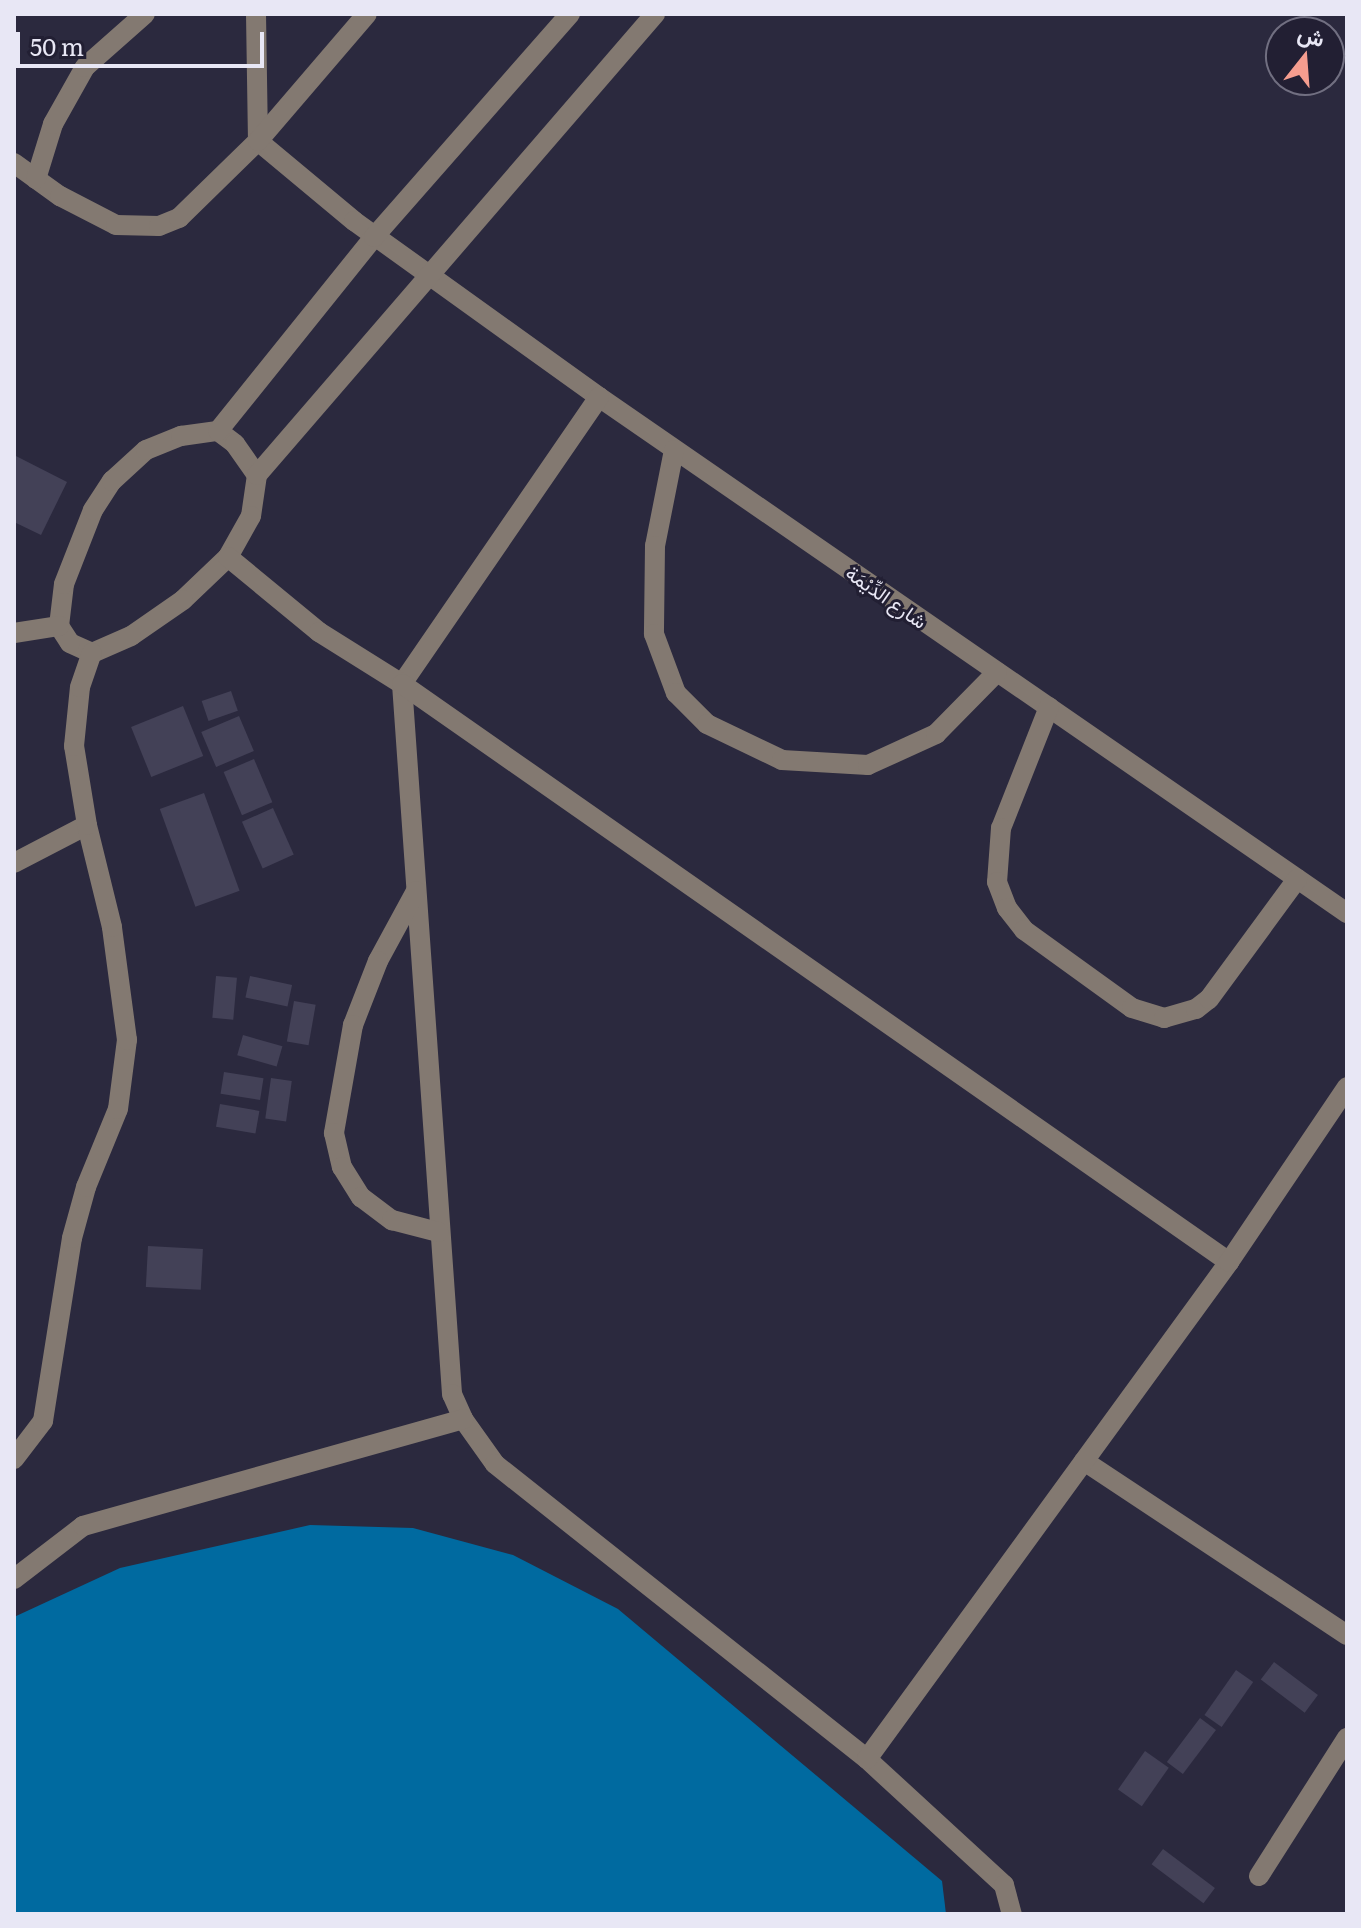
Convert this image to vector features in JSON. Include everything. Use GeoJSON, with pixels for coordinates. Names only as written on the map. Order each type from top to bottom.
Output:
{"type":"FeatureCollection","features":[{"type":"Feature","properties":{"kind":"lane"},"geometry":{"type":"LineString","coordinates":[[36,179],[53,124],[85,67],[128,23],[145,14]]}},
{"type":"Feature","properties":{"kind":"lane"},"geometry":{"type":"LineString","coordinates":[[256,14],[258,141]]}},
{"type":"Feature","properties":{"kind":"lane"},"geometry":{"type":"LineString","coordinates":[[14,163],[116,225],[159,226],[196,206],[258,141],[367,14]]}},
{"type":"Feature","properties":{"kind":"lane"},"geometry":{"type":"LineString","coordinates":[[92,653],[70,643],[59,626],[64,584],[80,539],[112,481],[146,450],[181,436],[218,431],[374,237],[570,14]]}},
{"type":"Feature","properties":{"kind":"lane"},"geometry":{"type":"LineString","coordinates":[[14,1459],[43,1421],[74,1227],[122,1090],[127,1040],[122,984],[87,825],[74,746],[80,687],[92,653],[131,636],[170,609],[228,557],[251,516],[257,475],[655,14]]}},
{"type":"Feature","properties":{"kind":"lane","name":"شارع الدِّيْمَة"},"geometry":{"type":"LineString","coordinates":[[258,141],[428,278],[1347,913]]}},
{"type":"Feature","properties":{"kind":"lane"},"geometry":{"type":"LineString","coordinates":[[599,397],[402,684],[447,1366],[463,1419],[477,1443],[516,1482],[867,1759],[1004,1885],[1012,1914]]}},
{"type":"Feature","properties":{"kind":"lane"},"geometry":{"type":"LineString","coordinates":[[218,431],[235,444],[257,475]]}},
{"type":"Feature","properties":{"kind":"lane"},"geometry":{"type":"LineString","coordinates":[[674,450],[655,546],[654,634],[676,693],[707,724],[782,760],[868,765],[936,734],[997,672]]}},
{"type":"Feature","properties":{"kind":"lane"},"geometry":{"type":"LineString","coordinates":[[228,557],[319,632],[402,684],[1229,1262]]}},
{"type":"Feature","properties":{"kind":"lane"},"geometry":{"type":"LineString","coordinates":[[14,633],[59,626]]}},
{"type":"Feature","properties":{"kind":"lane"},"geometry":{"type":"LineString","coordinates":[[1049,707],[1001,828],[997,882],[1007,908],[1024,930],[1132,1008],[1164,1018],[1196,1009],[1209,999],[1297,879]]}},
{"type":"Feature","properties":{"kind":"lane"},"geometry":{"type":"LineString","coordinates":[[14,863],[87,825]]}},
{"type":"Feature","properties":{"kind":"lane"},"geometry":{"type":"LineString","coordinates":[[416,891],[378,961],[353,1025],[334,1133],[342,1167],[361,1197],[392,1220],[438,1232]]}},
{"type":"Feature","properties":{"kind":"lane"},"geometry":{"type":"LineString","coordinates":[[867,1759],[1229,1262],[1347,1087]]}},
{"type":"Feature","properties":{"kind":"lane"},"geometry":{"type":"LineString","coordinates":[[14,1579],[83,1526],[463,1419]]}},
{"type":"Feature","properties":{"kind":"lane"},"geometry":{"type":"LineString","coordinates":[[1084,1461],[1347,1635]]}},
{"type":"Feature","properties":{"kind":"lane"},"geometry":{"type":"LineString","coordinates":[[1259,1876],[1347,1738]]}},
{"type":"Feature","properties":{"kind":"water"},"geometry":{"type":"Polygon","coordinates":[[[310,1525],[413,1528],[513,1555],[618,1609],[942,1881],[946,1914],[14,1914],[14,1617],[120,1568],[310,1525]]]}},
{"type":"Feature","properties":{"kind":"building"},"geometry":{"type":"Polygon","coordinates":[[[14,455],[67,482],[41,535],[14,522],[14,455]]]}},
{"type":"Feature","properties":{"kind":"building"},"geometry":{"type":"Polygon","coordinates":[[[231,691],[238,711],[209,721],[202,701],[231,691]]]}},
{"type":"Feature","properties":{"kind":"building"},"geometry":{"type":"Polygon","coordinates":[[[183,706],[203,756],[151,777],[131,727],[183,706]]]}},
{"type":"Feature","properties":{"kind":"building"},"geometry":{"type":"Polygon","coordinates":[[[239,716],[254,751],[216,767],[201,732],[239,716]]]}},
{"type":"Feature","properties":{"kind":"building"},"geometry":{"type":"Polygon","coordinates":[[[254,759],[272,802],[242,815],[224,772],[254,759]]]}},
{"type":"Feature","properties":{"kind":"building"},"geometry":{"type":"Polygon","coordinates":[[[204,793],[240,891],[195,907],[160,809],[204,793]]]}},
{"type":"Feature","properties":{"kind":"building"},"geometry":{"type":"Polygon","coordinates":[[[273,808],[294,855],[263,868],[242,822],[273,808]]]}},
{"type":"Feature","properties":{"kind":"building"},"geometry":{"type":"Polygon","coordinates":[[[216,976],[237,978],[233,1020],[212,1018],[216,976]]]}},
{"type":"Feature","properties":{"kind":"building"},"geometry":{"type":"Polygon","coordinates":[[[250,976],[292,985],[287,1006],[245,998],[250,976]]]}},
{"type":"Feature","properties":{"kind":"building"},"geometry":{"type":"Polygon","coordinates":[[[294,1001],[316,1005],[309,1045],[287,1041],[294,1001]]]}},
{"type":"Feature","properties":{"kind":"building"},"geometry":{"type":"Polygon","coordinates":[[[243,1035],[282,1046],[277,1066],[237,1055],[243,1035]]]}},
{"type":"Feature","properties":{"kind":"building"},"geometry":{"type":"Polygon","coordinates":[[[224,1072],[264,1078],[260,1100],[221,1094],[224,1072]]]}},
{"type":"Feature","properties":{"kind":"building"},"geometry":{"type":"Polygon","coordinates":[[[271,1078],[292,1081],[286,1122],[265,1119],[271,1078]]]}},
{"type":"Feature","properties":{"kind":"building"},"geometry":{"type":"Polygon","coordinates":[[[220,1104],[259,1111],[255,1134],[216,1127],[220,1104]]]}},
{"type":"Feature","properties":{"kind":"building"},"geometry":{"type":"Polygon","coordinates":[[[148,1246],[203,1249],[201,1290],[146,1287],[148,1246]]]}},
{"type":"Feature","properties":{"kind":"building"},"geometry":{"type":"Polygon","coordinates":[[[1274,1662],[1318,1695],[1305,1713],[1261,1680],[1274,1662]]]}},
{"type":"Feature","properties":{"kind":"building"},"geometry":{"type":"Polygon","coordinates":[[[1236,1670],[1253,1682],[1222,1727],[1204,1715],[1236,1670]]]}},
{"type":"Feature","properties":{"kind":"building"},"geometry":{"type":"Polygon","coordinates":[[[1200,1718],[1216,1730],[1183,1774],[1167,1762],[1200,1718]]]}},
{"type":"Feature","properties":{"kind":"building"},"geometry":{"type":"Polygon","coordinates":[[[1145,1751],[1169,1768],[1142,1806],[1118,1790],[1145,1751]]]}},
{"type":"Feature","properties":{"kind":"building"},"geometry":{"type":"Polygon","coordinates":[[[1163,1849],[1215,1888],[1203,1903],[1152,1864],[1163,1849]]]}}]}
